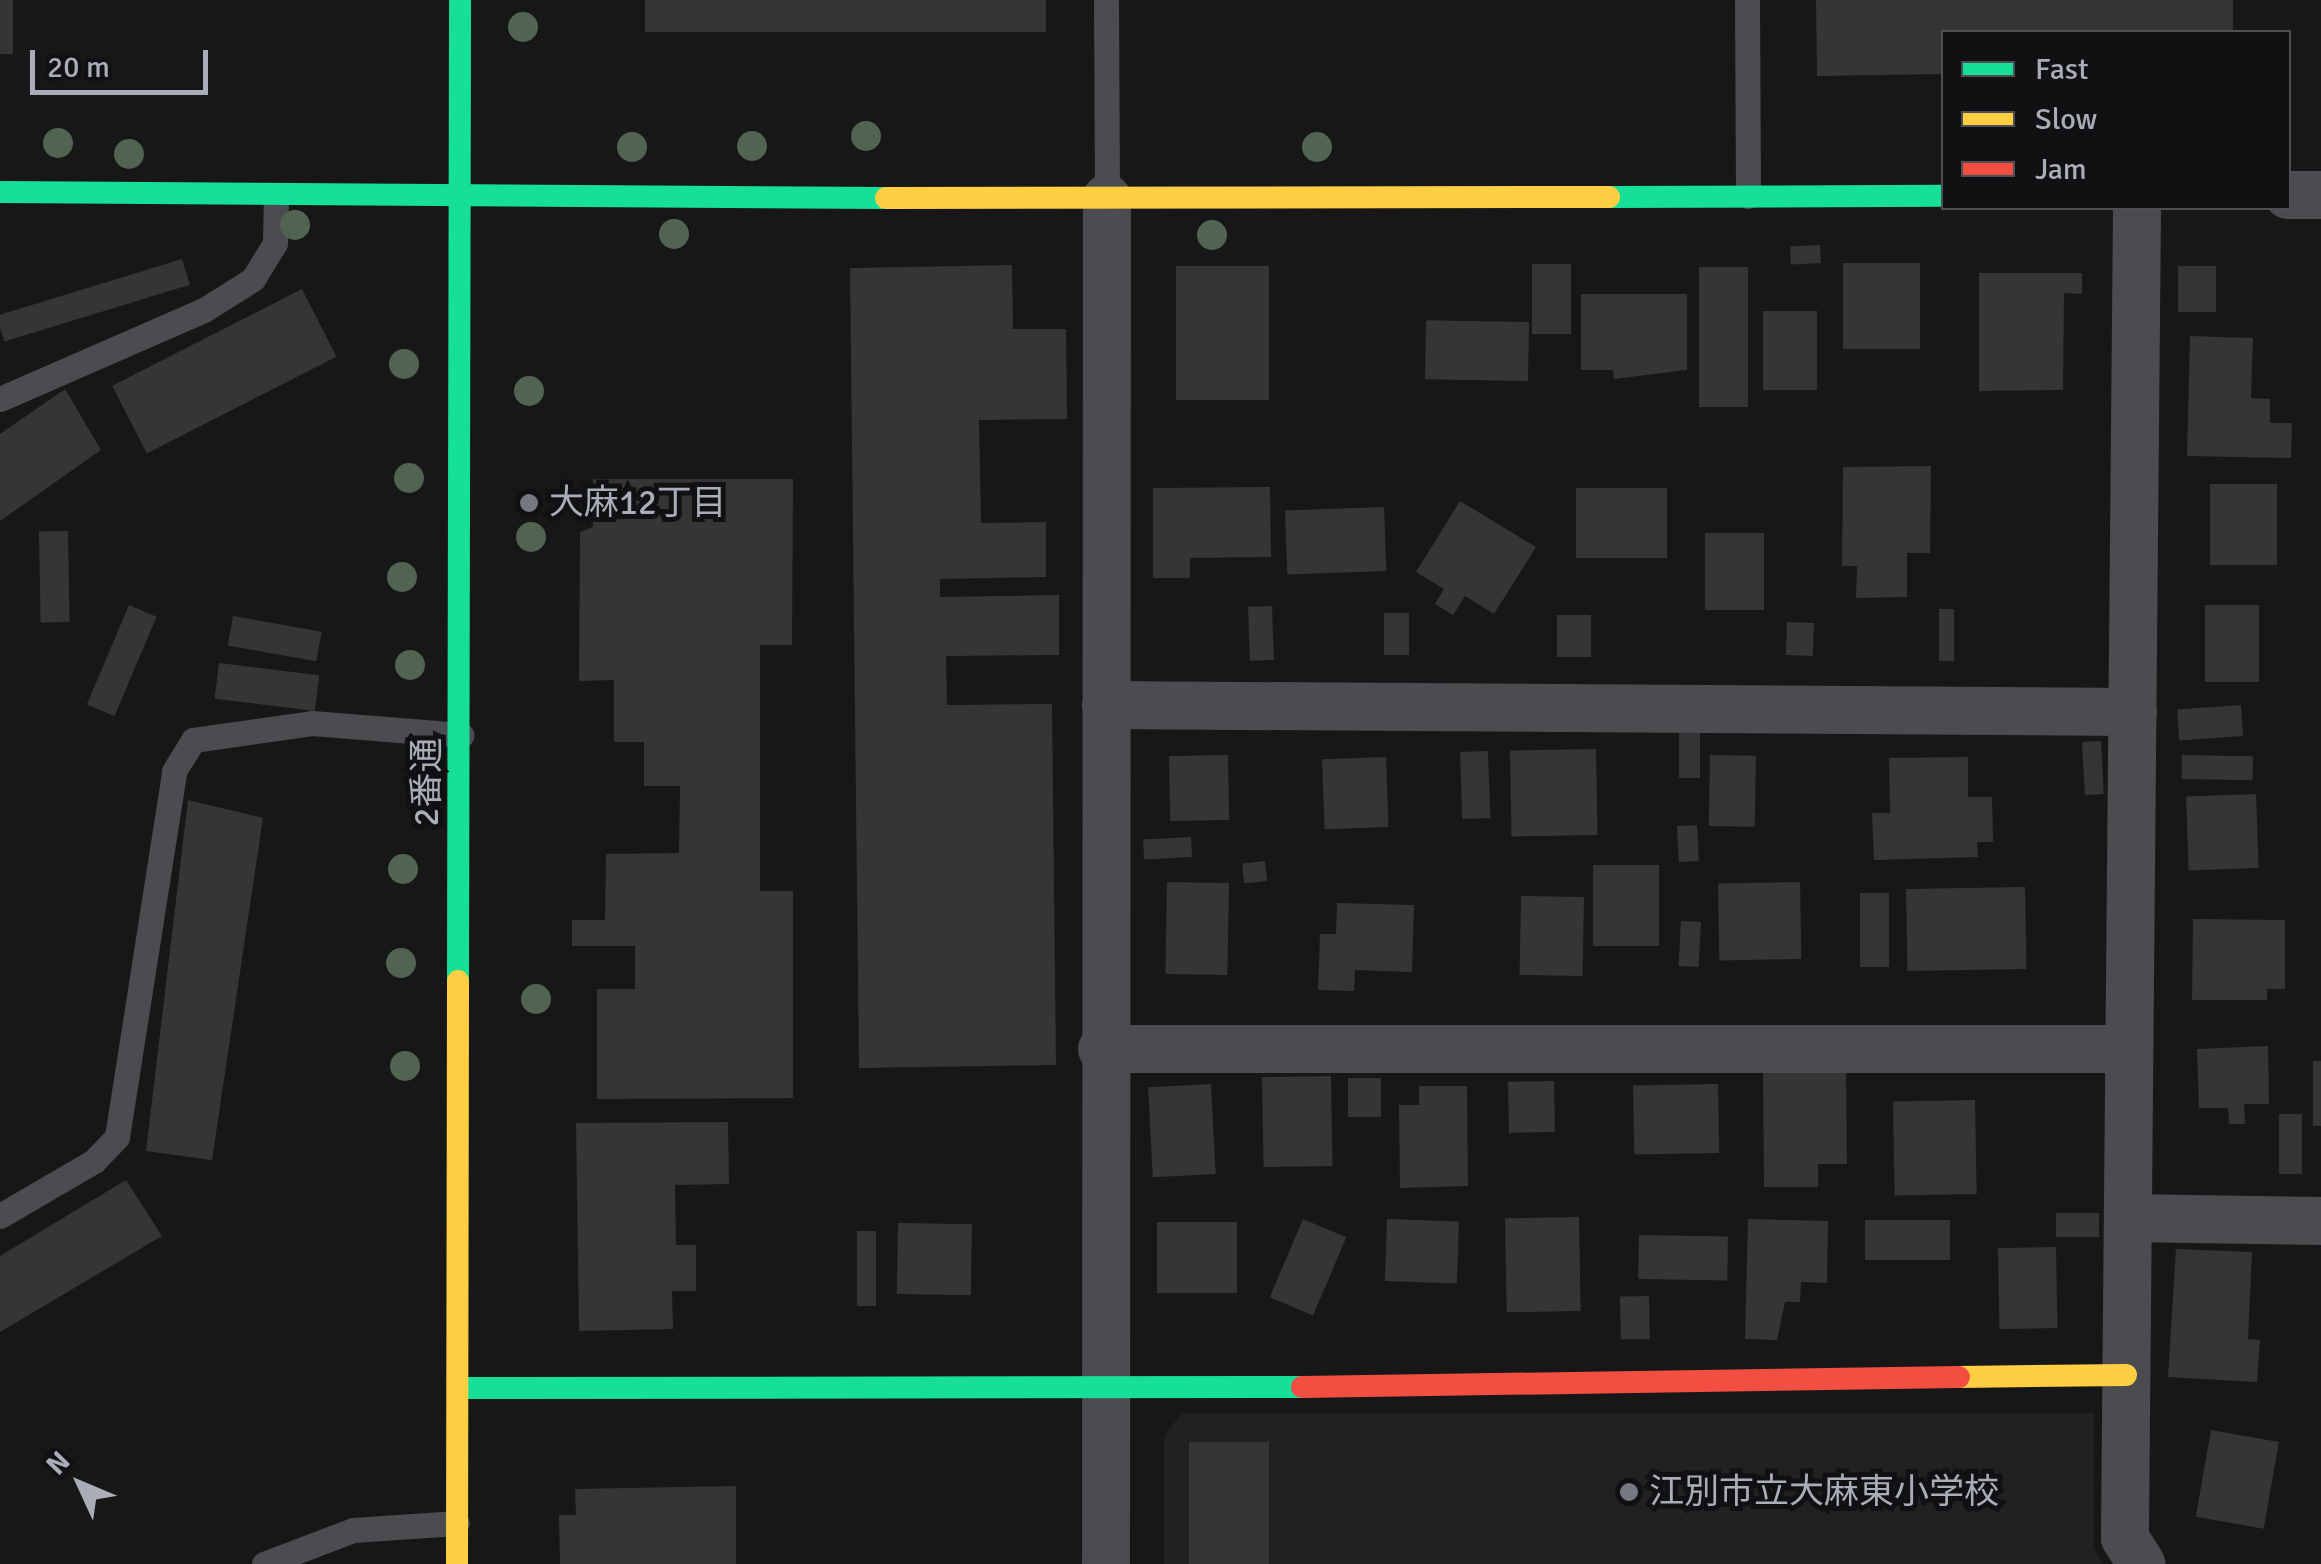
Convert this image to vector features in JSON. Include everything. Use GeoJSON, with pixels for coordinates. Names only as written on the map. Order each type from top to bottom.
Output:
{"type":"FeatureCollection","features":[{"type":"Feature","properties":{"kind":"street","name":"2番通"},"geometry":{"type":"LineString","coordinates":[[457,1564],[466,199],[460,0]]}},
{"type":"Feature","properties":{"kind":"street"},"geometry":{"type":"LineString","coordinates":[[0,192],[466,199],[1941,196]]}},
{"type":"Feature","properties":{"kind":"street"},"geometry":{"type":"LineString","coordinates":[[2291,195],[2321,195]]}},
{"type":"Feature","properties":{"kind":"street"},"geometry":{"type":"LineString","coordinates":[[1106,1564],[1102,1048],[1108,198]]}},
{"type":"Feature","properties":{"kind":"street"},"geometry":{"type":"LineString","coordinates":[[2138,210],[2125,1538],[2141,1564]]}},
{"type":"Feature","properties":{"kind":"street"},"geometry":{"type":"LineString","coordinates":[[1106,706],[2133,712]]}},
{"type":"Feature","properties":{"kind":"street"},"geometry":{"type":"LineString","coordinates":[[1102,1048],[2129,1049]]}},
{"type":"Feature","properties":{"kind":"street"},"geometry":{"type":"LineString","coordinates":[[2128,1218],[2321,1221]]}},
{"type":"Feature","properties":{"kind":"street"},"geometry":{"type":"LineString","coordinates":[[458,1388],[1105,1390],[2126,1375]]}},
{"type":"Feature","properties":{"kind":"lane"},"geometry":{"type":"LineString","coordinates":[[1106,0],[1108,198]]}},
{"type":"Feature","properties":{"kind":"lane"},"geometry":{"type":"LineString","coordinates":[[1747,0],[1748,196]]}},
{"type":"Feature","properties":{"kind":"lane"},"geometry":{"type":"LineString","coordinates":[[0,399],[204,310],[253,279],[275,243],[276,196]]}},
{"type":"Feature","properties":{"kind":"lane"},"geometry":{"type":"LineString","coordinates":[[0,1216],[94,1161],[117,1137],[174,770],[193,740],[312,723],[462,735]]}},
{"type":"Feature","properties":{"kind":"lane"},"geometry":{"type":"LineString","coordinates":[[264,1564],[353,1530],[457,1523]]}},
{"type":"Feature","properties":{"kind":"shaded area","name":"江別市立大麻東小学校"},"geometry":{"type":"Polygon","coordinates":[[[1182,1413],[2094,1413],[2094,1548],[2103,1564],[1164,1564],[1164,1436],[1182,1413]]]}},
{"type":"Feature","properties":{"kind":"building"},"geometry":{"type":"Polygon","coordinates":[[[0,0],[13,0],[13,54],[0,54],[0,0]]]}},
{"type":"Feature","properties":{"kind":"building"},"geometry":{"type":"Polygon","coordinates":[[[645,0],[1046,0],[1046,32],[645,32],[645,0]]]}},
{"type":"Feature","properties":{"kind":"building"},"geometry":{"type":"Polygon","coordinates":[[[1816,0],[2233,0],[2233,30],[1941,30],[1941,74],[1817,76],[1816,0]]]}},
{"type":"Feature","properties":{"kind":"building"},"geometry":{"type":"Polygon","coordinates":[[[1820,245],[1821,263],[1791,265],[1790,247],[1820,245]]]}},
{"type":"Feature","properties":{"kind":"building"},"geometry":{"type":"Polygon","coordinates":[[[182,259],[190,285],[4,342],[0,315],[182,259]]]}},
{"type":"Feature","properties":{"kind":"building"},"geometry":{"type":"Polygon","coordinates":[[[1843,263],[1920,263],[1920,349],[1843,349],[1843,263]]]}},
{"type":"Feature","properties":{"kind":"building"},"geometry":{"type":"Polygon","coordinates":[[[1532,264],[1571,264],[1571,334],[1532,334],[1532,264]]]}},
{"type":"Feature","properties":{"kind":"building"},"geometry":{"type":"Polygon","coordinates":[[[1012,265],[1013,329],[1066,329],[1067,419],[979,420],[981,523],[1046,522],[1046,577],[940,579],[940,597],[1059,595],[1059,655],[946,656],[947,705],[1052,704],[1056,1065],[859,1068],[850,268],[1012,265]]]}},
{"type":"Feature","properties":{"kind":"building"},"geometry":{"type":"Polygon","coordinates":[[[1176,266],[1269,266],[1269,400],[1176,400],[1176,266]]]}},
{"type":"Feature","properties":{"kind":"building"},"geometry":{"type":"Polygon","coordinates":[[[2178,266],[2216,266],[2216,312],[2178,312],[2178,266]]]}},
{"type":"Feature","properties":{"kind":"building"},"geometry":{"type":"Polygon","coordinates":[[[1699,267],[1748,267],[1748,407],[1699,407],[1699,267]]]}},
{"type":"Feature","properties":{"kind":"building"},"geometry":{"type":"Polygon","coordinates":[[[1979,273],[2082,273],[2082,294],[2064,293],[2063,390],[1979,391],[1979,273]]]}},
{"type":"Feature","properties":{"kind":"building"},"geometry":{"type":"Polygon","coordinates":[[[302,289],[337,357],[147,453],[112,386],[302,289]]]}},
{"type":"Feature","properties":{"kind":"building"},"geometry":{"type":"Polygon","coordinates":[[[1581,294],[1687,294],[1687,370],[1614,379],[1613,370],[1581,370],[1581,294]]]}},
{"type":"Feature","properties":{"kind":"building"},"geometry":{"type":"Polygon","coordinates":[[[1763,311],[1817,311],[1817,390],[1763,390],[1763,311]]]}},
{"type":"Feature","properties":{"kind":"building"},"geometry":{"type":"Polygon","coordinates":[[[1426,320],[1529,322],[1528,381],[1425,379],[1426,320]]]}},
{"type":"Feature","properties":{"kind":"building"},"geometry":{"type":"Polygon","coordinates":[[[2190,336],[2253,338],[2251,398],[2270,399],[2270,423],[2292,423],[2291,458],[2187,456],[2190,336]]]}},
{"type":"Feature","properties":{"kind":"building"},"geometry":{"type":"Polygon","coordinates":[[[65,389],[101,450],[0,521],[0,434],[65,389]]]}},
{"type":"Feature","properties":{"kind":"building"},"geometry":{"type":"Polygon","coordinates":[[[1931,466],[1930,553],[1907,553],[1907,597],[1856,598],[1857,566],[1842,566],[1843,467],[1931,466]]]}},
{"type":"Feature","properties":{"kind":"building"},"geometry":{"type":"Polygon","coordinates":[[[593,479],[793,479],[792,645],[760,645],[760,891],[793,891],[793,1098],[597,1099],[597,989],[635,989],[635,946],[572,946],[572,920],[605,920],[606,854],[679,853],[680,786],[644,786],[644,742],[614,742],[614,680],[579,681],[580,532],[593,527],[593,479]]]}},
{"type":"Feature","properties":{"kind":"building"},"geometry":{"type":"Polygon","coordinates":[[[2210,484],[2277,484],[2277,565],[2210,565],[2210,484]]]}},
{"type":"Feature","properties":{"kind":"building"},"geometry":{"type":"Polygon","coordinates":[[[1270,487],[1271,557],[1190,558],[1190,578],[1153,578],[1153,488],[1270,487]]]}},
{"type":"Feature","properties":{"kind":"building"},"geometry":{"type":"Polygon","coordinates":[[[1576,488],[1667,488],[1667,558],[1576,558],[1576,488]]]}},
{"type":"Feature","properties":{"kind":"building"},"geometry":{"type":"Polygon","coordinates":[[[1460,501],[1536,547],[1494,614],[1465,596],[1453,615],[1435,604],[1444,589],[1416,572],[1460,501]]]}},
{"type":"Feature","properties":{"kind":"building"},"geometry":{"type":"Polygon","coordinates":[[[1384,507],[1386,571],[1287,574],[1285,510],[1384,507]]]}},
{"type":"Feature","properties":{"kind":"building"},"geometry":{"type":"Polygon","coordinates":[[[68,531],[70,622],[41,622],[39,532],[68,531]]]}},
{"type":"Feature","properties":{"kind":"building"},"geometry":{"type":"Polygon","coordinates":[[[1705,533],[1764,533],[1764,610],[1705,610],[1705,533]]]}},
{"type":"Feature","properties":{"kind":"building"},"geometry":{"type":"Polygon","coordinates":[[[129,605],[157,617],[114,716],[87,704],[129,605]]]}},
{"type":"Feature","properties":{"kind":"building"},"geometry":{"type":"Polygon","coordinates":[[[2205,605],[2259,605],[2259,682],[2205,682],[2205,605]]]}},
{"type":"Feature","properties":{"kind":"building"},"geometry":{"type":"Polygon","coordinates":[[[1272,606],[1274,660],[1250,661],[1248,607],[1272,606]]]}},
{"type":"Feature","properties":{"kind":"building"},"geometry":{"type":"Polygon","coordinates":[[[1939,609],[1954,609],[1954,661],[1939,661],[1939,609]]]}},
{"type":"Feature","properties":{"kind":"building"},"geometry":{"type":"Polygon","coordinates":[[[1384,613],[1409,613],[1409,655],[1384,655],[1384,613]]]}},
{"type":"Feature","properties":{"kind":"building"},"geometry":{"type":"Polygon","coordinates":[[[1557,615],[1591,615],[1591,657],[1557,657],[1557,615]]]}},
{"type":"Feature","properties":{"kind":"building"},"geometry":{"type":"Polygon","coordinates":[[[233,616],[322,632],[316,661],[228,646],[233,616]]]}},
{"type":"Feature","properties":{"kind":"building"},"geometry":{"type":"Polygon","coordinates":[[[1787,622],[1814,623],[1813,656],[1786,655],[1787,622]]]}},
{"type":"Feature","properties":{"kind":"building"},"geometry":{"type":"Polygon","coordinates":[[[219,663],[319,675],[315,711],[215,699],[219,663]]]}},
{"type":"Feature","properties":{"kind":"building"},"geometry":{"type":"Polygon","coordinates":[[[2241,705],[2243,736],[2179,740],[2177,709],[2241,705]]]}},
{"type":"Feature","properties":{"kind":"building"},"geometry":{"type":"Polygon","coordinates":[[[1679,733],[1700,733],[1700,778],[1679,778],[1679,733]]]}},
{"type":"Feature","properties":{"kind":"building"},"geometry":{"type":"Polygon","coordinates":[[[2101,741],[2104,794],[2085,795],[2082,742],[2101,741]]]}},
{"type":"Feature","properties":{"kind":"building"},"geometry":{"type":"Polygon","coordinates":[[[1596,749],[1598,835],[1512,836],[1510,751],[1596,749]]]}},
{"type":"Feature","properties":{"kind":"building"},"geometry":{"type":"Polygon","coordinates":[[[1488,751],[1490,818],[1462,819],[1460,752],[1488,751]]]}},
{"type":"Feature","properties":{"kind":"building"},"geometry":{"type":"Polygon","coordinates":[[[1228,755],[1229,820],[1170,821],[1169,756],[1228,755]]]}},
{"type":"Feature","properties":{"kind":"building"},"geometry":{"type":"Polygon","coordinates":[[[1710,755],[1756,756],[1755,827],[1709,826],[1710,755]]]}},
{"type":"Feature","properties":{"kind":"building"},"geometry":{"type":"Polygon","coordinates":[[[2182,755],[2253,756],[2253,780],[2182,779],[2182,755]]]}},
{"type":"Feature","properties":{"kind":"building"},"geometry":{"type":"Polygon","coordinates":[[[1386,757],[1388,827],[1324,829],[1322,759],[1386,757]]]}},
{"type":"Feature","properties":{"kind":"building"},"geometry":{"type":"Polygon","coordinates":[[[1968,757],[1968,797],[1992,797],[1993,842],[1977,842],[1978,857],[1874,860],[1872,813],[1890,813],[1889,758],[1968,757]]]}},
{"type":"Feature","properties":{"kind":"building"},"geometry":{"type":"Polygon","coordinates":[[[2256,794],[2259,868],[2189,870],[2186,796],[2256,794]]]}},
{"type":"Feature","properties":{"kind":"building"},"geometry":{"type":"Polygon","coordinates":[[[188,800],[263,818],[212,1160],[146,1151],[188,800]]]}},
{"type":"Feature","properties":{"kind":"building"},"geometry":{"type":"Polygon","coordinates":[[[1697,825],[1699,861],[1679,862],[1677,826],[1697,825]]]}},
{"type":"Feature","properties":{"kind":"building"},"geometry":{"type":"Polygon","coordinates":[[[1191,837],[1192,857],[1144,859],[1143,840],[1191,837]]]}},
{"type":"Feature","properties":{"kind":"building"},"geometry":{"type":"Polygon","coordinates":[[[1265,861],[1267,881],[1244,883],[1242,863],[1265,861]]]}},
{"type":"Feature","properties":{"kind":"building"},"geometry":{"type":"Polygon","coordinates":[[[1593,865],[1659,865],[1659,946],[1593,946],[1593,865]]]}},
{"type":"Feature","properties":{"kind":"building"},"geometry":{"type":"Polygon","coordinates":[[[1167,882],[1229,883],[1227,975],[1165,974],[1167,882]]]}},
{"type":"Feature","properties":{"kind":"building"},"geometry":{"type":"Polygon","coordinates":[[[1800,882],[1801,959],[1719,960],[1718,883],[1800,882]]]}},
{"type":"Feature","properties":{"kind":"building"},"geometry":{"type":"Polygon","coordinates":[[[2025,887],[2026,969],[1907,971],[1906,889],[2025,887]]]}},
{"type":"Feature","properties":{"kind":"building"},"geometry":{"type":"Polygon","coordinates":[[[1860,893],[1889,893],[1889,967],[1860,967],[1860,893]]]}},
{"type":"Feature","properties":{"kind":"building"},"geometry":{"type":"Polygon","coordinates":[[[1521,896],[1584,897],[1583,976],[1520,975],[1521,896]]]}},
{"type":"Feature","properties":{"kind":"building"},"geometry":{"type":"Polygon","coordinates":[[[1337,903],[1414,905],[1412,972],[1355,970],[1354,991],[1318,990],[1320,934],[1336,934],[1337,903]]]}},
{"type":"Feature","properties":{"kind":"building"},"geometry":{"type":"Polygon","coordinates":[[[2193,919],[2285,920],[2285,989],[2267,989],[2267,1000],[2192,1000],[2193,919]]]}},
{"type":"Feature","properties":{"kind":"building"},"geometry":{"type":"Polygon","coordinates":[[[1681,921],[1701,922],[1699,967],[1679,966],[1681,921]]]}},
{"type":"Feature","properties":{"kind":"building"},"geometry":{"type":"Polygon","coordinates":[[[2268,1046],[2269,1104],[2244,1104],[2245,1124],[2229,1124],[2228,1108],[2199,1108],[2197,1049],[2268,1046]]]}},
{"type":"Feature","properties":{"kind":"building"},"geometry":{"type":"Polygon","coordinates":[[[2313,1061],[2321,1061],[2321,1126],[2313,1126],[2313,1061]]]}},
{"type":"Feature","properties":{"kind":"building"},"geometry":{"type":"Polygon","coordinates":[[[1763,1068],[1846,1068],[1847,1164],[1818,1164],[1818,1187],[1764,1187],[1763,1068]]]}},
{"type":"Feature","properties":{"kind":"building"},"geometry":{"type":"Polygon","coordinates":[[[1331,1076],[1333,1166],[1264,1167],[1262,1077],[1331,1076]]]}},
{"type":"Feature","properties":{"kind":"building"},"geometry":{"type":"Polygon","coordinates":[[[1348,1078],[1381,1078],[1381,1117],[1348,1117],[1348,1078]]]}},
{"type":"Feature","properties":{"kind":"building"},"geometry":{"type":"Polygon","coordinates":[[[1554,1081],[1555,1132],[1509,1133],[1508,1082],[1554,1081]]]}},
{"type":"Feature","properties":{"kind":"building"},"geometry":{"type":"Polygon","coordinates":[[[1211,1084],[1216,1174],[1153,1177],[1148,1087],[1211,1084]]]}},
{"type":"Feature","properties":{"kind":"building"},"geometry":{"type":"Polygon","coordinates":[[[1718,1084],[1719,1153],[1634,1154],[1633,1085],[1718,1084]]]}},
{"type":"Feature","properties":{"kind":"building"},"geometry":{"type":"Polygon","coordinates":[[[1419,1086],[1467,1086],[1468,1186],[1400,1188],[1399,1105],[1419,1105],[1419,1086]]]}},
{"type":"Feature","properties":{"kind":"building"},"geometry":{"type":"Polygon","coordinates":[[[1975,1100],[1977,1194],[1895,1195],[1893,1101],[1975,1100]]]}},
{"type":"Feature","properties":{"kind":"building"},"geometry":{"type":"Polygon","coordinates":[[[2279,1114],[2302,1114],[2302,1174],[2279,1174],[2279,1114]]]}},
{"type":"Feature","properties":{"kind":"building"},"geometry":{"type":"Polygon","coordinates":[[[728,1122],[729,1184],[675,1185],[676,1245],[696,1245],[696,1291],[672,1291],[673,1329],[579,1331],[576,1123],[728,1122]]]}},
{"type":"Feature","properties":{"kind":"building"},"geometry":{"type":"Polygon","coordinates":[[[126,1180],[162,1236],[0,1332],[0,1256],[126,1180]]]}},
{"type":"Feature","properties":{"kind":"building"},"geometry":{"type":"Polygon","coordinates":[[[2056,1213],[2099,1213],[2099,1237],[2056,1237],[2056,1213]]]}},
{"type":"Feature","properties":{"kind":"building"},"geometry":{"type":"Polygon","coordinates":[[[1579,1217],[1581,1311],[1507,1312],[1505,1218],[1579,1217]]]}},
{"type":"Feature","properties":{"kind":"building"},"geometry":{"type":"Polygon","coordinates":[[[1303,1219],[1346,1237],[1313,1316],[1270,1297],[1303,1219]]]}},
{"type":"Feature","properties":{"kind":"building"},"geometry":{"type":"Polygon","coordinates":[[[1387,1219],[1459,1222],[1457,1283],[1385,1281],[1387,1219]]]}},
{"type":"Feature","properties":{"kind":"building"},"geometry":{"type":"Polygon","coordinates":[[[1748,1219],[1828,1221],[1827,1283],[1801,1282],[1800,1302],[1785,1302],[1777,1340],[1745,1339],[1748,1219]]]}},
{"type":"Feature","properties":{"kind":"building"},"geometry":{"type":"Polygon","coordinates":[[[1865,1220],[1950,1220],[1950,1260],[1865,1260],[1865,1220]]]}},
{"type":"Feature","properties":{"kind":"building"},"geometry":{"type":"Polygon","coordinates":[[[1157,1222],[1237,1222],[1237,1293],[1157,1293],[1157,1222]]]}},
{"type":"Feature","properties":{"kind":"building"},"geometry":{"type":"Polygon","coordinates":[[[898,1223],[972,1224],[971,1295],[897,1294],[898,1223]]]}},
{"type":"Feature","properties":{"kind":"building"},"geometry":{"type":"Polygon","coordinates":[[[857,1231],[876,1231],[876,1306],[857,1306],[857,1231]]]}},
{"type":"Feature","properties":{"kind":"building"},"geometry":{"type":"Polygon","coordinates":[[[1639,1235],[1728,1237],[1727,1281],[1638,1279],[1639,1235]]]}},
{"type":"Feature","properties":{"kind":"building"},"geometry":{"type":"Polygon","coordinates":[[[2056,1247],[2057,1328],[1999,1329],[1998,1248],[2056,1247]]]}},
{"type":"Feature","properties":{"kind":"building"},"geometry":{"type":"Polygon","coordinates":[[[2176,1249],[2252,1252],[2248,1339],[2260,1340],[2257,1382],[2168,1377],[2176,1249]]]}},
{"type":"Feature","properties":{"kind":"building"},"geometry":{"type":"Polygon","coordinates":[[[1649,1296],[1650,1339],[1621,1339],[1620,1297],[1649,1296]]]}},
{"type":"Feature","properties":{"kind":"building"},"geometry":{"type":"Polygon","coordinates":[[[2211,1430],[2279,1442],[2264,1529],[2196,1517],[2211,1430]]]}},
{"type":"Feature","properties":{"kind":"building"},"geometry":{"type":"Polygon","coordinates":[[[1189,1442],[1269,1442],[1269,1564],[1189,1564],[1189,1442]]]}},
{"type":"Feature","properties":{"kind":"building"},"geometry":{"type":"Polygon","coordinates":[[[736,1486],[736,1564],[560,1564],[559,1515],[576,1515],[575,1489],[736,1486]]]}},
{"type":"Feature","properties":{"kind":"traffic: fast"},"geometry":{"type":"LineString","coordinates":[[458,981],[460,0]]}},
{"type":"Feature","properties":{"kind":"traffic: fast"},"geometry":{"type":"LineString","coordinates":[[0,192],[886,198]]}},
{"type":"Feature","properties":{"kind":"traffic: fast"},"geometry":{"type":"LineString","coordinates":[[1609,197],[1941,196]]}},
{"type":"Feature","properties":{"kind":"traffic: fast"},"geometry":{"type":"LineString","coordinates":[[458,1388],[1302,1387]]}},
{"type":"Feature","properties":{"kind":"traffic: slow"},"geometry":{"type":"LineString","coordinates":[[886,198],[1609,197]]}},
{"type":"Feature","properties":{"kind":"traffic: slow"},"geometry":{"type":"LineString","coordinates":[[457,1564],[458,981]]}},
{"type":"Feature","properties":{"kind":"traffic: slow"},"geometry":{"type":"LineString","coordinates":[[1959,1377],[2126,1375]]}},
{"type":"Feature","properties":{"kind":"traffic: jam"},"geometry":{"type":"LineString","coordinates":[[1302,1387],[1959,1377]]}},
{"type":"Feature","properties":{"kind":"place","name":"大麻12丁目"},"geometry":{"type":"Point","coordinates":[529,503]}},
{"type":"Feature","properties":{"kind":"place","name":"江別市立大麻東小学校"},"geometry":{"type":"Point","coordinates":[1629,1492]}}]}
